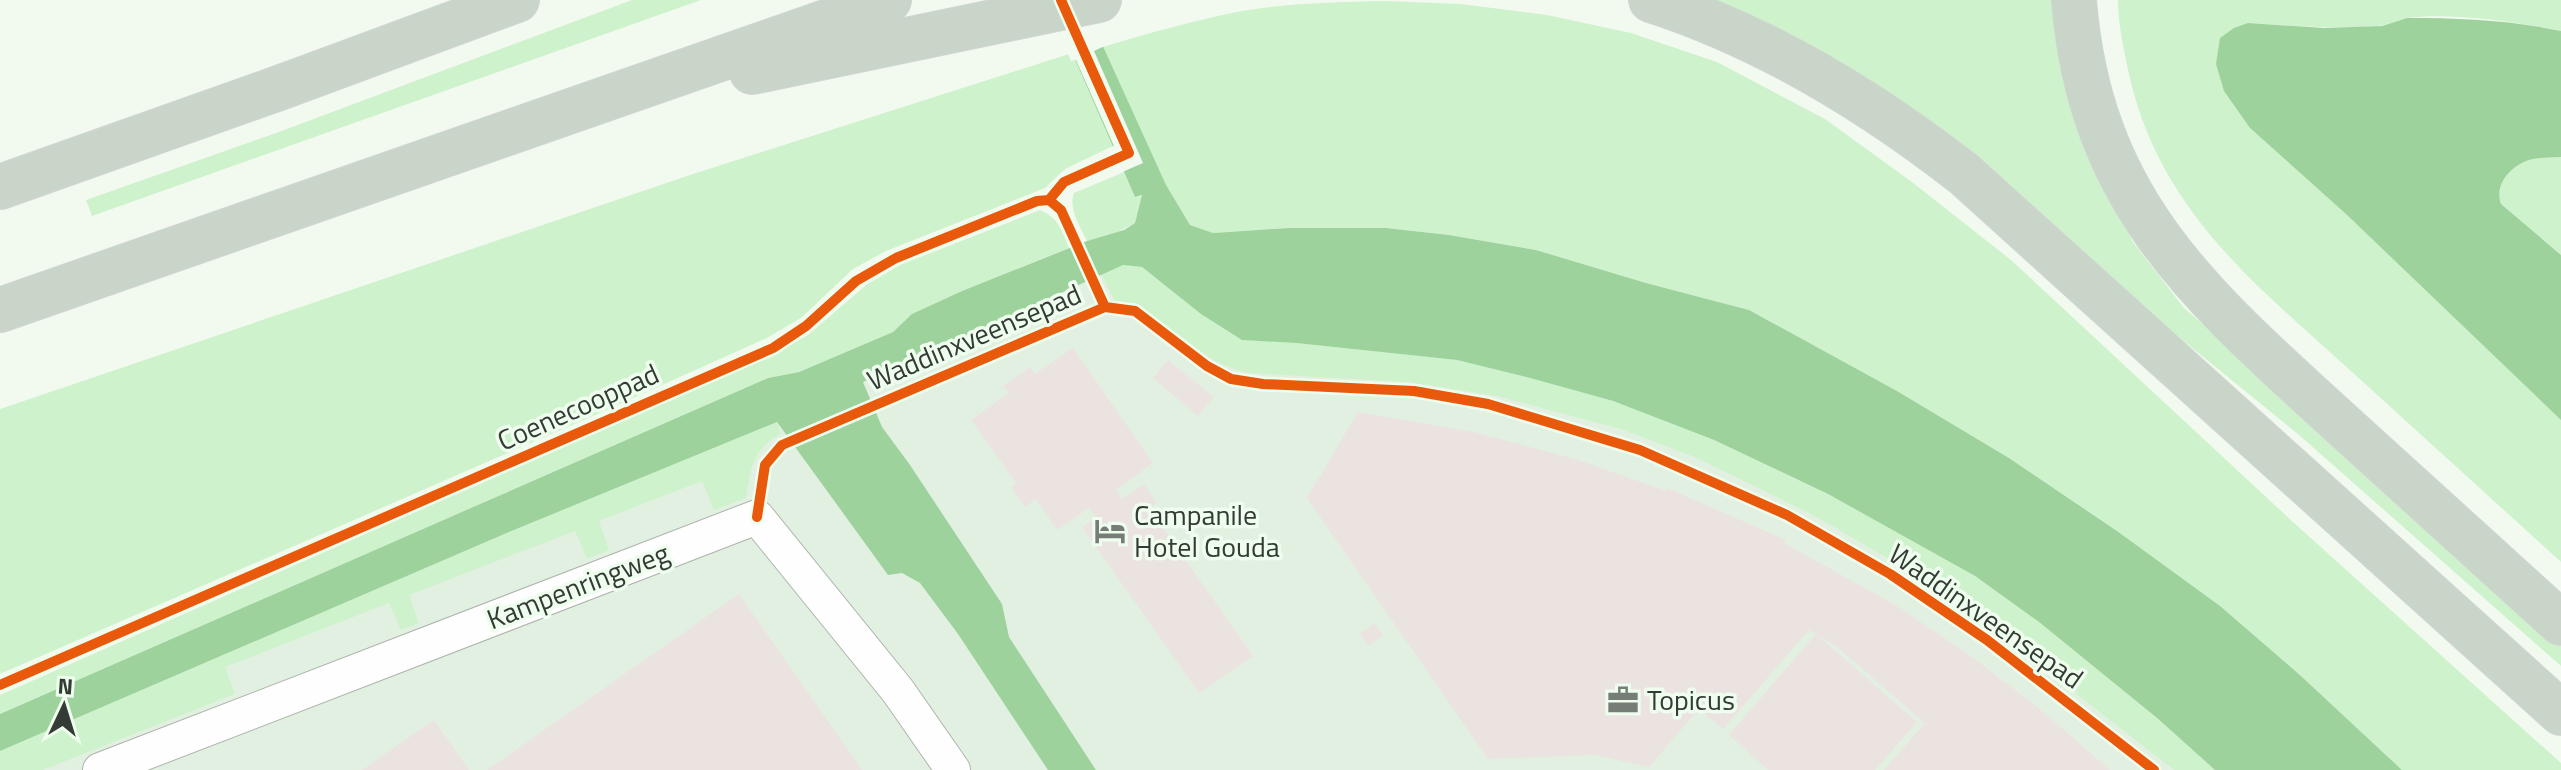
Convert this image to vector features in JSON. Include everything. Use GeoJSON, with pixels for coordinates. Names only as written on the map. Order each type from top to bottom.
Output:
{"type":"FeatureCollection","features":[{"type":"Feature","properties":{"kind":"highway"},"geometry":{"type":"LineString","coordinates":[[0,187],[517,0]]}},
{"type":"Feature","properties":{"kind":"highway"},"geometry":{"type":"LineString","coordinates":[[0,310],[889,0]]}},
{"type":"Feature","properties":{"kind":"highway"},"geometry":{"type":"LineString","coordinates":[[1651,0],[1714,22],[1796,62],[1873,107],[1954,166],[2561,713]]}},
{"type":"Feature","properties":{"kind":"highway"},"geometry":{"type":"LineString","coordinates":[[2074,0],[2080,50],[2105,142],[2133,200],[2182,268],[2234,325],[2561,623]]}},
{"type":"Feature","properties":{"kind":"highway"},"geometry":{"type":"LineString","coordinates":[[582,107],[1079,4]]}},
{"type":"Feature","properties":{"kind":"street","name":"Kampenringweg"},"geometry":{"type":"LineString","coordinates":[[100,770],[169,758],[757,517],[898,691],[953,770]]}},
{"type":"Feature","properties":{"kind":"shaded area"},"geometry":{"type":"Polygon","coordinates":[[[632,0],[701,0],[92,216],[86,200],[276,133],[632,0]]]}},
{"type":"Feature","properties":{"kind":"shaded area"},"geometry":{"type":"Polygon","coordinates":[[[1049,0],[1082,0],[1166,185],[1190,225],[1213,233],[1288,228],[1386,228],[1449,235],[1536,250],[1749,310],[1897,391],[2009,458],[2117,531],[2220,606],[2402,770],[2215,770],[2157,718],[2039,622],[1975,576],[1828,494],[1714,440],[1613,401],[1457,360],[1242,340],[1201,314],[1142,267],[1123,265],[863,382],[882,427],[1002,604],[1009,637],[1096,770],[1048,770],[958,634],[920,583],[902,573],[888,575],[777,422],[509,532],[0,751],[0,714],[768,378],[799,372],[893,332],[912,314],[962,291],[1087,241],[1124,230],[1135,223],[1142,195],[1135,197],[1049,0]]]}},
{"type":"Feature","properties":{"kind":"shaded area"},"geometry":{"type":"Polygon","coordinates":[[[1689,0],[2067,0],[2092,159],[2133,242],[2184,308],[2561,645],[2561,666],[2299,435],[2175,334],[1945,137],[1689,0]]]}},
{"type":"Feature","properties":{"kind":"shaded area"},"geometry":{"type":"Polygon","coordinates":[[[2118,0],[2561,0],[2561,31],[2505,21],[2444,16],[2408,18],[2362,27],[2248,23],[2250,128],[2347,215],[2561,420],[2561,562],[2285,312],[2215,241],[2185,202],[2160,160],[2140,113],[2123,45],[2118,0]]]}},
{"type":"Feature","properties":{"kind":"shaded area"},"geometry":{"type":"Polygon","coordinates":[[[1331,2],[1461,4],[1547,15],[1631,33],[1717,62],[1825,119],[2011,260],[2293,522],[2561,763],[2561,770],[2402,770],[2301,676],[2117,531],[2009,458],[1897,391],[1749,310],[1536,250],[1449,235],[1386,228],[1288,228],[1213,233],[1190,225],[1166,186],[1103,47],[1242,11],[1331,2]]]}},
{"type":"Feature","properties":{"kind":"shaded area"},"geometry":{"type":"Polygon","coordinates":[[[2407,18],[2484,20],[2561,31],[2561,157],[2522,163],[2506,177],[2499,197],[2501,204],[2561,255],[2561,420],[2347,215],[2250,128],[2224,91],[2216,64],[2220,38],[2234,28],[2248,23],[2324,28],[2382,26],[2407,18]]]}},
{"type":"Feature","properties":{"kind":"shaded area"},"geometry":{"type":"Polygon","coordinates":[[[1072,53],[1113,146],[1065,169],[1045,188],[886,251],[853,269],[801,318],[767,338],[0,674],[0,409],[690,175],[1072,53]]]}},
{"type":"Feature","properties":{"kind":"shaded area"},"geometry":{"type":"Polygon","coordinates":[[[2561,157],[2561,255],[2501,204],[2499,197],[2506,177],[2522,163],[2561,157]]]}},
{"type":"Feature","properties":{"kind":"shaded area"},"geometry":{"type":"Polygon","coordinates":[[[1124,172],[1135,197],[1142,196],[1135,223],[1118,232],[1087,241],[1074,211],[1074,193],[1124,172]]]}},
{"type":"Feature","properties":{"kind":"shaded area"},"geometry":{"type":"Polygon","coordinates":[[[1040,210],[1056,221],[1069,248],[913,314],[893,332],[799,372],[768,378],[0,714],[0,695],[769,356],[808,335],[866,285],[900,265],[1040,210]]]}},
{"type":"Feature","properties":{"kind":"shaded area"},"geometry":{"type":"Polygon","coordinates":[[[1123,265],[1295,343],[1457,360],[1714,440],[2215,770],[0,770],[0,746],[863,381],[1123,265]]]}},
{"type":"Feature","properties":{"kind":"shaded area"},"geometry":{"type":"Polygon","coordinates":[[[1123,265],[1142,267],[1201,314],[1242,340],[1457,360],[1613,401],[1714,440],[1828,494],[1975,576],[2039,622],[2157,718],[2215,770],[2174,770],[2001,635],[1887,558],[1817,517],[1697,458],[1621,429],[1497,396],[1407,382],[1248,373],[1232,368],[1204,354],[1158,321],[1117,306],[1101,273],[1123,265]]]}},
{"type":"Feature","properties":{"kind":"shaded area"},"geometry":{"type":"Polygon","coordinates":[[[777,422],[781,433],[754,460],[746,498],[714,510],[702,481],[599,521],[609,550],[587,559],[575,531],[409,595],[419,623],[401,630],[389,603],[225,667],[235,694],[43,770],[0,770],[0,751],[509,532],[777,422]]]}},
{"type":"Feature","properties":{"kind":"pier"},"geometry":{"type":"Polygon","coordinates":[[[1045,0],[1087,0],[1107,45],[1094,51],[1143,163],[1120,173],[1110,148],[1114,146],[1076,60],[1071,61],[1045,0]]]}},
{"type":"Feature","properties":{"kind":"building","name":"Campanile Hotel Gouda"},"geometry":{"type":"Polygon","coordinates":[[[1073,348],[1153,463],[1116,490],[1122,499],[1144,484],[1157,503],[1149,508],[1253,656],[1199,693],[1082,527],[1096,518],[1089,508],[1057,530],[1036,499],[1025,507],[1011,487],[1016,483],[971,420],[1009,393],[1003,386],[1030,367],[1035,374],[1073,348]]]}},
{"type":"Feature","properties":{"kind":"building"},"geometry":{"type":"Polygon","coordinates":[[[1168,360],[1214,397],[1198,416],[1153,378],[1168,360]]]}},
{"type":"Feature","properties":{"kind":"building"},"geometry":{"type":"Polygon","coordinates":[[[1358,412],[1474,432],[1578,460],[1667,491],[1667,488],[1786,540],[1784,543],[1897,606],[1968,654],[2036,706],[2110,770],[1884,770],[1925,723],[1836,646],[1809,630],[1723,729],[1699,709],[1649,767],[1595,755],[1488,759],[1307,498],[1358,412]]]}},
{"type":"Feature","properties":{"kind":"building"},"geometry":{"type":"Polygon","coordinates":[[[739,594],[862,770],[487,770],[739,594]]]}},
{"type":"Feature","properties":{"kind":"building"},"geometry":{"type":"Polygon","coordinates":[[[1374,623],[1383,635],[1368,646],[1360,634],[1374,623]]]}},
{"type":"Feature","properties":{"kind":"building"},"geometry":{"type":"Polygon","coordinates":[[[1816,634],[1917,722],[1875,770],[1768,770],[1729,735],[1816,634]]]}},
{"type":"Feature","properties":{"kind":"building"},"geometry":{"type":"Polygon","coordinates":[[[434,720],[469,770],[362,770],[434,720]]]}},
{"type":"Feature","properties":{"kind":"cycle path"},"geometry":{"type":"LineString","coordinates":[[1049,200],[1064,182],[1129,153],[1061,0]]}},
{"type":"Feature","properties":{"kind":"cycle path","name":"Coenecooppad"},"geometry":{"type":"LineString","coordinates":[[0,685],[773,348],[806,326],[856,281],[896,258],[1037,201],[1049,200],[1061,210],[1105,307]]}},
{"type":"Feature","properties":{"kind":"cycle path","name":"Waddinxveensepad"},"geometry":{"type":"LineString","coordinates":[[757,517],[765,465],[782,445],[1105,307],[1135,311],[1207,366],[1231,379],[1263,384],[1414,391],[1488,404],[1640,450],[1787,515],[1890,574],[1987,640],[2154,770]]}},
{"type":"Feature","properties":{"kind":"place","name":"Campanile Hotel Gouda"},"geometry":{"type":"Point","coordinates":[1110,531]}},
{"type":"Feature","properties":{"kind":"place","name":"Topicus"},"geometry":{"type":"Point","coordinates":[1623,700]}}]}
